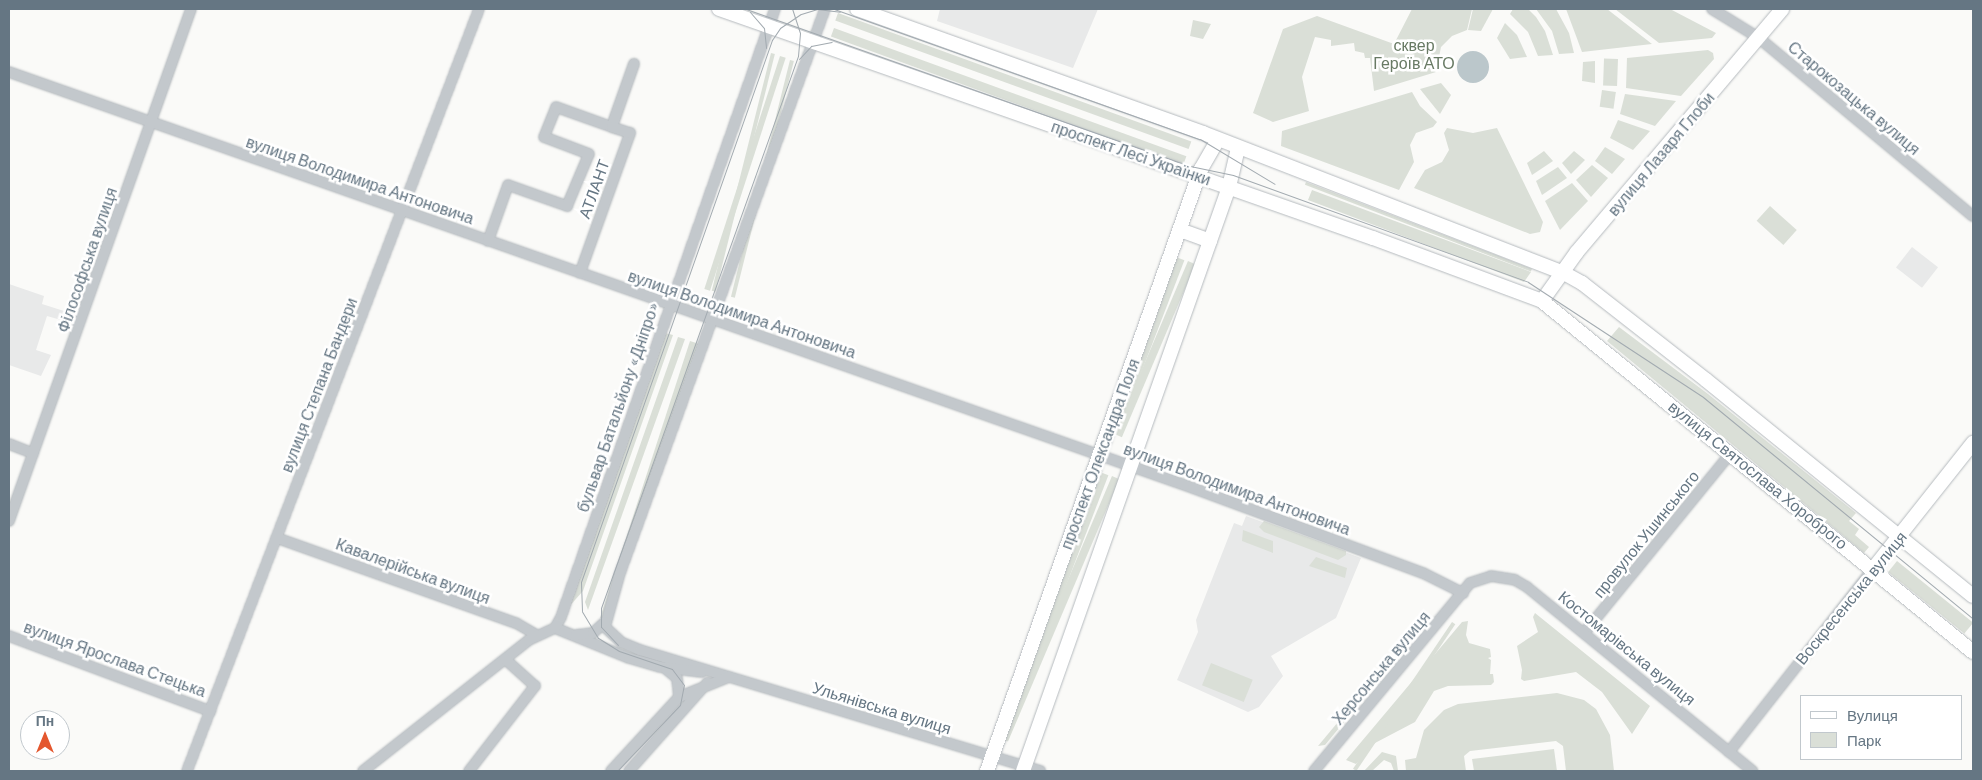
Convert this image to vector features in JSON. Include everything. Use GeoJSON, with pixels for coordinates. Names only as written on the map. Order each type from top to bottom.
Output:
{"type":"FeatureCollection","features":[{"type":"Feature","properties":{"kind":"main road","name":"проспект Лесі Українки"},"geometry":{"type":"LineString","coordinates":[[719,9],[1229,187],[1542,301]]}},
{"type":"Feature","properties":{"kind":"main road"},"geometry":{"type":"LineString","coordinates":[[857,9],[1218,139],[1562,272],[1582,283],[1679,358],[1973,596]]}},
{"type":"Feature","properties":{"kind":"main road","name":"вулиця Лазаря Глоби"},"geometry":{"type":"LineString","coordinates":[[1542,301],[1562,272],[1782,9]]}},
{"type":"Feature","properties":{"kind":"main road","name":"проспект Олександра Поля"},"geometry":{"type":"LineString","coordinates":[[987,771],[1198,177],[1206,156],[1218,139]]}},
{"type":"Feature","properties":{"kind":"main road","name":"проспект Олександра Поля"},"geometry":{"type":"LineString","coordinates":[[1024,769],[1229,187],[1238,148]]}},
{"type":"Feature","properties":{"kind":"main road"},"geometry":{"type":"LineString","coordinates":[[1180,230],[1210,241]]}},
{"type":"Feature","properties":{"kind":"main road","name":"вулиця Святослава Хороброго"},"geometry":{"type":"LineString","coordinates":[[1542,301],[1973,652]]}},
{"type":"Feature","properties":{"kind":"main road","name":"Воскресенська вулиця"},"geometry":{"type":"LineString","coordinates":[[1873,569],[1973,443]]}},
{"type":"Feature","properties":{"kind":"street","name":"Філософська вулиця"},"geometry":{"type":"LineString","coordinates":[[9,521],[191,9]]}},
{"type":"Feature","properties":{"kind":"street","name":"вулиця Степана Бандери"},"geometry":{"type":"LineString","coordinates":[[187,771],[479,9]]}},
{"type":"Feature","properties":{"kind":"street","name":"бульвар Батальйону «Дніпро»"},"geometry":{"type":"LineString","coordinates":[[555,628],[775,9]]}},
{"type":"Feature","properties":{"kind":"street"},"geometry":{"type":"LineString","coordinates":[[573,635],[593,632],[605,624],[712,319],[825,9]]}},
{"type":"Feature","properties":{"kind":"street","name":"Старокозацька вулиця"},"geometry":{"type":"LineString","coordinates":[[1712,9],[1759,38],[1973,216]]}},
{"type":"Feature","properties":{"kind":"street"},"geometry":{"type":"LineString","coordinates":[[613,124],[634,64],[613,124]]}},
{"type":"Feature","properties":{"kind":"street","name":"вулиця Володимира Антоновича"},"geometry":{"type":"LineString","coordinates":[[9,72],[1131,466],[1416,570],[1463,592]]}},
{"type":"Feature","properties":{"kind":"street","name":"АТЛАНТ"},"geometry":{"type":"LineString","coordinates":[[488,241],[508,185],[567,206],[589,154],[544,137],[556,107],[613,124],[630,133],[580,273]]}},
{"type":"Feature","properties":{"kind":"street"},"geometry":{"type":"LineString","coordinates":[[9,444],[34,453]]}},
{"type":"Feature","properties":{"kind":"street","name":"провулок Ушинського"},"geometry":{"type":"LineString","coordinates":[[1584,632],[1731,454]]}},
{"type":"Feature","properties":{"kind":"street","name":"Кавалерійська вулиця"},"geometry":{"type":"LineString","coordinates":[[277,538],[516,623],[537,635]]}},
{"type":"Feature","properties":{"kind":"street","name":"Воскресенська вулиця"},"geometry":{"type":"LineString","coordinates":[[1729,752],[1873,569]]}},
{"type":"Feature","properties":{"kind":"street","name":"Костомарівська вулиця"},"geometry":{"type":"LineString","coordinates":[[1470,583],[1491,576],[1515,580],[1584,632],[1753,771]]}},
{"type":"Feature","properties":{"kind":"street","name":"Херсонська вулиця"},"geometry":{"type":"LineString","coordinates":[[1314,771],[1470,583]]}},
{"type":"Feature","properties":{"kind":"street","name":"Ульянівська вулиця"},"geometry":{"type":"LineString","coordinates":[[605,624],[627,645],[992,757],[1024,769],[1040,771]]}},
{"type":"Feature","properties":{"kind":"street"},"geometry":{"type":"LineString","coordinates":[[363,771],[537,635],[555,628]]}},
{"type":"Feature","properties":{"kind":"street","name":"Ульянівська вулиця"},"geometry":{"type":"LineString","coordinates":[[555,628],[614,653],[660,667],[715,673]]}},
{"type":"Feature","properties":{"kind":"street","name":"вулиця Ярослава Стецька"},"geometry":{"type":"LineString","coordinates":[[9,636],[210,711]]}},
{"type":"Feature","properties":{"kind":"street"},"geometry":{"type":"LineString","coordinates":[[469,771],[535,686],[505,659]]}},
{"type":"Feature","properties":{"kind":"street"},"geometry":{"type":"LineString","coordinates":[[660,667],[677,678],[679,697]]}},
{"type":"Feature","properties":{"kind":"street"},"geometry":{"type":"LineString","coordinates":[[611,771],[679,697],[707,683],[729,677]]}},
{"type":"Feature","properties":{"kind":"street"},"geometry":{"type":"LineString","coordinates":[[629,771],[707,683]]}},
{"type":"Feature","properties":{"kind":"shaded area"},"geometry":{"type":"Polygon","coordinates":[[[940,9],[1098,9],[1073,68],[937,21],[940,9]]]}},
{"type":"Feature","properties":{"kind":"shaded area"},"geometry":{"type":"Polygon","coordinates":[[[1473,51],[1484,56],[1489,67],[1484,78],[1473,83],[1462,78],[1457,67],[1462,56],[1473,51]]]}},
{"type":"Feature","properties":{"kind":"shaded area"},"geometry":{"type":"Polygon","coordinates":[[[1912,247],[1938,267],[1922,288],[1896,267],[1912,247]]]}},
{"type":"Feature","properties":{"kind":"shaded area"},"geometry":{"type":"Polygon","coordinates":[[[9,284],[44,296],[42,304],[64,311],[61,320],[47,316],[36,350],[51,355],[41,376],[9,365],[9,284]]]}},
{"type":"Feature","properties":{"kind":"shaded area"},"geometry":{"type":"Polygon","coordinates":[[[1246,516],[1361,558],[1336,618],[1271,656],[1283,676],[1259,707],[1248,712],[1177,680],[1198,632],[1196,620],[1234,523],[1242,526],[1246,516]]]}},
{"type":"Feature","properties":{"kind":"green space","name":"сквер Героїв АТО"},"geometry":{"type":"Polygon","coordinates":[[[1412,9],[1472,9],[1467,30],[1452,36],[1441,47],[1436,72],[1374,91],[1370,58],[1365,58],[1364,53],[1355,51],[1354,43],[1331,46],[1331,40],[1315,37],[1302,77],[1309,111],[1273,122],[1253,113],[1283,29],[1317,16],[1394,44],[1412,9]]]}},
{"type":"Feature","properties":{"kind":"green space"},"geometry":{"type":"Polygon","coordinates":[[[1473,9],[1493,9],[1481,31],[1468,30],[1473,9]]]}},
{"type":"Feature","properties":{"kind":"green space"},"geometry":{"type":"Polygon","coordinates":[[[1513,9],[1528,9],[1536,17],[1545,31],[1553,55],[1538,56],[1528,32],[1510,14],[1513,9]]]}},
{"type":"Feature","properties":{"kind":"green space"},"geometry":{"type":"Polygon","coordinates":[[[1536,9],[1556,9],[1569,33],[1574,53],[1559,54],[1552,31],[1536,9]]]}},
{"type":"Feature","properties":{"kind":"green space"},"geometry":{"type":"Polygon","coordinates":[[[1566,9],[1607,9],[1652,44],[1582,52],[1566,9]]]}},
{"type":"Feature","properties":{"kind":"green space"},"geometry":{"type":"Polygon","coordinates":[[[1615,9],[1670,9],[1716,33],[1712,38],[1659,43],[1615,9]]]}},
{"type":"Feature","properties":{"kind":"green space"},"geometry":{"type":"Polygon","coordinates":[[[838,13],[1191,142],[1189,149],[835,21],[838,13]]]}},
{"type":"Feature","properties":{"kind":"green space"},"geometry":{"type":"Polygon","coordinates":[[[1193,20],[1211,24],[1203,39],[1190,36],[1193,20]]]}},
{"type":"Feature","properties":{"kind":"green space","name":"сквер Героїв АТО"},"geometry":{"type":"Polygon","coordinates":[[[1505,23],[1517,35],[1527,57],[1510,59],[1497,38],[1505,23]]]}},
{"type":"Feature","properties":{"kind":"green space"},"geometry":{"type":"Polygon","coordinates":[[[834,28],[1186,156],[1183,165],[831,36],[834,28]]]}},
{"type":"Feature","properties":{"kind":"green space"},"geometry":{"type":"Polygon","coordinates":[[[1708,50],[1713,53],[1714,59],[1681,96],[1626,88],[1627,58],[1708,50]]]}},
{"type":"Feature","properties":{"kind":"green space"},"geometry":{"type":"Polygon","coordinates":[[[771,53],[775,54],[716,292],[712,291],[771,53]]]}},
{"type":"Feature","properties":{"kind":"green space"},"geometry":{"type":"Polygon","coordinates":[[[780,56],[786,58],[710,291],[704,289],[780,56]]]}},
{"type":"Feature","properties":{"kind":"green space"},"geometry":{"type":"Polygon","coordinates":[[[1604,59],[1618,59],[1617,86],[1603,85],[1604,59]]]}},
{"type":"Feature","properties":{"kind":"green space"},"geometry":{"type":"Polygon","coordinates":[[[790,60],[794,61],[735,298],[731,297],[790,60]]]}},
{"type":"Feature","properties":{"kind":"green space"},"geometry":{"type":"Polygon","coordinates":[[[1595,61],[1595,83],[1582,81],[1583,62],[1595,61]]]}},
{"type":"Feature","properties":{"kind":"green space","name":"сквер Героїв АТО"},"geometry":{"type":"Polygon","coordinates":[[[1441,83],[1451,95],[1440,114],[1420,89],[1441,83]]]}},
{"type":"Feature","properties":{"kind":"green space"},"geometry":{"type":"Polygon","coordinates":[[[1602,90],[1616,92],[1613,109],[1600,107],[1602,90]]]}},
{"type":"Feature","properties":{"kind":"green space","name":"сквер Героїв АТО"},"geometry":{"type":"Polygon","coordinates":[[[1412,92],[1420,106],[1437,122],[1433,127],[1416,133],[1410,145],[1414,162],[1399,190],[1281,146],[1282,131],[1412,92]]]}},
{"type":"Feature","properties":{"kind":"green space"},"geometry":{"type":"Polygon","coordinates":[[[1625,94],[1676,101],[1655,126],[1620,114],[1625,94]]]}},
{"type":"Feature","properties":{"kind":"green space"},"geometry":{"type":"Polygon","coordinates":[[[1618,120],[1650,131],[1633,150],[1610,138],[1618,120]]]}},
{"type":"Feature","properties":{"kind":"green space"},"geometry":{"type":"Polygon","coordinates":[[[1447,128],[1473,133],[1497,128],[1543,222],[1540,232],[1530,234],[1414,188],[1425,170],[1442,162],[1449,150],[1444,133],[1447,128]]]}},
{"type":"Feature","properties":{"kind":"green space"},"geometry":{"type":"Polygon","coordinates":[[[1605,147],[1625,159],[1612,174],[1595,161],[1605,147]]]}},
{"type":"Feature","properties":{"kind":"green space"},"geometry":{"type":"Polygon","coordinates":[[[1544,151],[1553,161],[1532,175],[1527,163],[1544,151]]]}},
{"type":"Feature","properties":{"kind":"green space"},"geometry":{"type":"Polygon","coordinates":[[[1574,151],[1585,160],[1571,174],[1562,163],[1574,151]]]}},
{"type":"Feature","properties":{"kind":"green space"},"geometry":{"type":"Polygon","coordinates":[[[1592,165],[1608,178],[1591,197],[1576,180],[1592,165]]]}},
{"type":"Feature","properties":{"kind":"green space"},"geometry":{"type":"Polygon","coordinates":[[[1558,167],[1567,178],[1542,195],[1536,181],[1558,167]]]}},
{"type":"Feature","properties":{"kind":"green space"},"geometry":{"type":"Polygon","coordinates":[[[1306,182],[1532,269],[1531,272],[1305,185],[1306,182]]]}},
{"type":"Feature","properties":{"kind":"green space"},"geometry":{"type":"Polygon","coordinates":[[[1572,183],[1588,201],[1560,230],[1545,201],[1572,183]]]}},
{"type":"Feature","properties":{"kind":"green space"},"geometry":{"type":"Polygon","coordinates":[[[1312,190],[1531,272],[1524,282],[1308,200],[1312,190]]]}},
{"type":"Feature","properties":{"kind":"green space"},"geometry":{"type":"Polygon","coordinates":[[[1770,206],[1797,230],[1783,245],[1757,221],[1770,206]]]}},
{"type":"Feature","properties":{"kind":"green space"},"geometry":{"type":"Polygon","coordinates":[[[1176,257],[1184,260],[1117,435],[1109,432],[1176,257]]]}},
{"type":"Feature","properties":{"kind":"green space"},"geometry":{"type":"Polygon","coordinates":[[[1188,261],[1195,264],[1122,437],[1115,434],[1188,261]]]}},
{"type":"Feature","properties":{"kind":"green space"},"geometry":{"type":"Polygon","coordinates":[[[1619,327],[1708,394],[1856,513],[1849,521],[1859,529],[1855,535],[1869,547],[1864,553],[1607,341],[1619,327]]]}},
{"type":"Feature","properties":{"kind":"green space"},"geometry":{"type":"Polygon","coordinates":[[[665,333],[673,335],[583,591],[567,609],[665,333]]]}},
{"type":"Feature","properties":{"kind":"green space"},"geometry":{"type":"Polygon","coordinates":[[[678,337],[685,339],[588,610],[585,602],[678,337]]]}},
{"type":"Feature","properties":{"kind":"green space"},"geometry":{"type":"Polygon","coordinates":[[[690,341],[699,344],[609,621],[600,618],[690,341]]]}},
{"type":"Feature","properties":{"kind":"green space"},"geometry":{"type":"Polygon","coordinates":[[[1100,472],[1108,475],[1006,741],[998,738],[1100,472]]]}},
{"type":"Feature","properties":{"kind":"green space"},"geometry":{"type":"Polygon","coordinates":[[[1112,476],[1119,479],[1008,741],[1001,738],[1112,476]]]}},
{"type":"Feature","properties":{"kind":"green space"},"geometry":{"type":"Polygon","coordinates":[[[1264,521],[1346,551],[1346,555],[1338,560],[1264,532],[1259,527],[1264,521]]]}},
{"type":"Feature","properties":{"kind":"green space"},"geometry":{"type":"Polygon","coordinates":[[[1243,530],[1273,541],[1273,553],[1242,541],[1243,530]]]}},
{"type":"Feature","properties":{"kind":"green space"},"geometry":{"type":"Polygon","coordinates":[[[1316,557],[1347,568],[1345,578],[1309,566],[1316,557]]]}},
{"type":"Feature","properties":{"kind":"green space"},"geometry":{"type":"Polygon","coordinates":[[[1897,561],[1973,623],[1964,634],[1888,572],[1897,561]]]}},
{"type":"Feature","properties":{"kind":"green space"},"geometry":{"type":"Polygon","coordinates":[[[1535,613],[1650,706],[1632,734],[1602,692],[1576,672],[1524,681],[1521,679],[1522,670],[1517,646],[1538,632],[1533,617],[1535,613]]]}},
{"type":"Feature","properties":{"kind":"green space"},"geometry":{"type":"Polygon","coordinates":[[[1468,621],[1466,635],[1469,643],[1490,649],[1491,657],[1488,658],[1491,660],[1490,674],[1493,674],[1494,682],[1491,685],[1448,686],[1434,691],[1415,722],[1375,743],[1356,764],[1346,760],[1462,622],[1468,621]]]}},
{"type":"Feature","properties":{"kind":"green space"},"geometry":{"type":"Polygon","coordinates":[[[1452,622],[1455,624],[1356,771],[1353,769],[1452,622]]]}},
{"type":"Feature","properties":{"kind":"green space"},"geometry":{"type":"Polygon","coordinates":[[[1211,663],[1253,680],[1244,702],[1202,685],[1211,663]]]}},
{"type":"Feature","properties":{"kind":"green space"},"geometry":{"type":"Polygon","coordinates":[[[1383,668],[1383,675],[1325,745],[1318,746],[1383,668]]]}},
{"type":"Feature","properties":{"kind":"green space"},"geometry":{"type":"Polygon","coordinates":[[[1557,693],[1584,700],[1596,709],[1610,735],[1614,771],[1566,771],[1563,746],[1556,741],[1470,751],[1464,756],[1466,771],[1406,771],[1405,760],[1416,758],[1424,730],[1444,710],[1458,704],[1557,693]]]}},
{"type":"Feature","properties":{"kind":"green space"},"geometry":{"type":"Polygon","coordinates":[[[1554,749],[1557,771],[1474,771],[1472,759],[1554,749]]]}},
{"type":"Feature","properties":{"kind":"green space"},"geometry":{"type":"Polygon","coordinates":[[[1382,752],[1396,756],[1398,771],[1394,771],[1391,763],[1384,760],[1372,771],[1364,771],[1382,752]]]}},
{"type":"Feature","properties":{"kind":"tram line"},"geometry":{"type":"LineString","coordinates":[[746,9],[1190,166],[1233,175],[1528,282],[1703,397],[1973,619]]}},
{"type":"Feature","properties":{"kind":"tram line"},"geometry":{"type":"LineString","coordinates":[[618,645],[601,627],[601,608],[798,56],[800,33],[792,9]]}},
{"type":"Feature","properties":{"kind":"tram line"},"geometry":{"type":"LineString","coordinates":[[617,771],[680,705],[684,685],[672,669],[619,651],[598,638],[582,611],[581,582],[772,40],[780,28],[801,14],[817,9],[840,12]]}},
{"type":"Feature","properties":{"kind":"tram line"},"geometry":{"type":"LineString","coordinates":[[834,9],[1200,139],[1275,184]]}},
{"type":"Feature","properties":{"kind":"tram line"},"geometry":{"type":"LineString","coordinates":[[750,12],[764,28],[766,48]]}},
{"type":"Feature","properties":{"kind":"tram line"},"geometry":{"type":"LineString","coordinates":[[799,59],[811,46],[832,42]]}}]}
